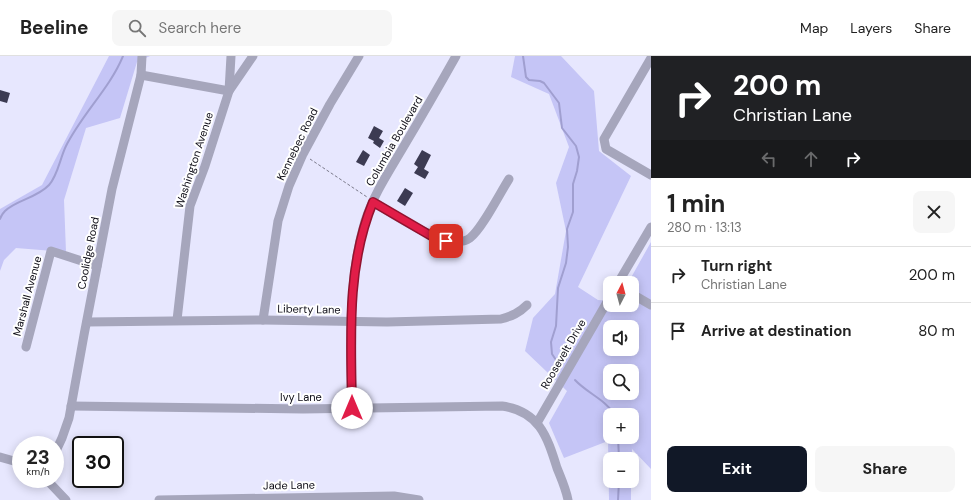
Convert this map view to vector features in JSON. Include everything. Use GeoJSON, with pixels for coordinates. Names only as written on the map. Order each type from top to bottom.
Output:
{"type":"FeatureCollection","features":[{"type":"Feature","properties":{"kind":"street","name":"Coolidge Road"},"geometry":{"type":"LineString","coordinates":[[62,436],[69,418],[112,189],[141,75],[142,56]]}},
{"type":"Feature","properties":{"kind":"street","name":"Washington Avenue"},"geometry":{"type":"LineString","coordinates":[[176,320],[190,206],[205,166],[229,91],[231,56]]}},
{"type":"Feature","properties":{"kind":"street"},"geometry":{"type":"LineString","coordinates":[[141,75],[229,91],[253,56]]}},
{"type":"Feature","properties":{"kind":"street","name":"Kennebec Road"},"geometry":{"type":"LineString","coordinates":[[263,320],[278,221],[289,186],[302,154],[359,56]]}},
{"type":"Feature","properties":{"kind":"street","name":"Columbia Boulevard"},"geometry":{"type":"LineString","coordinates":[[352,408],[351,322],[355,270],[359,245],[366,220],[373,202],[456,56]]}},
{"type":"Feature","properties":{"kind":"street"},"geometry":{"type":"LineString","coordinates":[[651,58],[604,139],[606,148],[651,175]]}},
{"type":"Feature","properties":{"kind":"street"},"geometry":{"type":"LineString","coordinates":[[373,202],[433,237],[446,241],[466,241],[478,230],[509,179]]}},
{"type":"Feature","properties":{"kind":"street"},"geometry":{"type":"LineString","coordinates":[[622,276],[651,227]]}},
{"type":"Feature","properties":{"kind":"street","name":"Marshall Avenue"},"geometry":{"type":"LineString","coordinates":[[26,347],[51,252],[97,266]]}},
{"type":"Feature","properties":{"kind":"street"},"geometry":{"type":"LineString","coordinates":[[639,298],[651,305]]}},
{"type":"Feature","properties":{"kind":"street","name":"Liberty Lane"},"geometry":{"type":"LineString","coordinates":[[87,322],[176,320],[388,322],[501,319],[521,312],[527,305]]}},
{"type":"Feature","properties":{"kind":"street","name":"Roosevelt Drive"},"geometry":{"type":"LineString","coordinates":[[537,423],[603,309]]}},
{"type":"Feature","properties":{"kind":"street","name":"Ivy Lane"},"geometry":{"type":"LineString","coordinates":[[71,406],[303,410],[502,406],[523,411],[537,423],[544,432],[568,500]]}},
{"type":"Feature","properties":{"kind":"street"},"geometry":{"type":"LineString","coordinates":[[0,457],[12,460]]}},
{"type":"Feature","properties":{"kind":"street"},"geometry":{"type":"LineString","coordinates":[[55,488],[66,500]]}},
{"type":"Feature","properties":{"kind":"street","name":"Jade Lane"},"geometry":{"type":"LineString","coordinates":[[159,500],[303,499],[394,496],[419,500]]}},
{"type":"Feature","properties":{"kind":"path"},"geometry":{"type":"LineString","coordinates":[[302,154],[373,202]]}},
{"type":"Feature","properties":{"kind":"shaded area"},"geometry":{"type":"Polygon","coordinates":[[[109,56],[150,56],[137,62],[120,118],[86,128],[64,200],[66,252],[16,248],[4,260],[0,271],[0,209],[42,185],[109,56]]]}},
{"type":"Feature","properties":{"kind":"shaded area"},"geometry":{"type":"Polygon","coordinates":[[[515,56],[561,56],[594,91],[599,151],[631,176],[578,287],[598,300],[603,300],[603,312],[639,312],[639,276],[632,276],[651,242],[651,469],[639,456],[639,452],[635,452],[632,449],[632,452],[608,452],[608,444],[639,444],[639,408],[603,408],[603,443],[564,458],[549,423],[567,391],[525,351],[533,318],[555,294],[566,231],[556,183],[569,147],[549,94],[511,77],[515,56]]]}},
{"type":"Feature","properties":{"kind":"shaded area"},"geometry":{"type":"Polygon","coordinates":[[[609,488],[631,488],[631,500],[609,500],[609,488]]]}},
{"type":"Feature","properties":{"kind":"building"},"geometry":{"type":"Polygon","coordinates":[[[0,90],[10,93],[7,103],[0,101],[0,90]]]}},
{"type":"Feature","properties":{"kind":"building"},"geometry":{"type":"Polygon","coordinates":[[[374,126],[383,131],[379,138],[384,141],[380,148],[373,143],[374,141],[368,138],[374,126]]]}},
{"type":"Feature","properties":{"kind":"building"},"geometry":{"type":"Polygon","coordinates":[[[363,150],[370,155],[364,166],[356,162],[363,150]]]}},
{"type":"Feature","properties":{"kind":"building"},"geometry":{"type":"Polygon","coordinates":[[[422,150],[431,155],[424,169],[429,172],[425,179],[414,173],[418,167],[414,164],[422,150]]]}},
{"type":"Feature","properties":{"kind":"building"},"geometry":{"type":"Polygon","coordinates":[[[405,188],[413,193],[405,206],[397,201],[405,188]]]}},
{"type":"Feature","properties":{"kind":"waterway"},"geometry":{"type":"LineString","coordinates":[[0,219],[10,207],[39,193],[49,185],[57,171],[66,146],[80,123],[111,79],[123,56]]}},
{"type":"Feature","properties":{"kind":"waterway"},"geometry":{"type":"LineString","coordinates":[[523,56],[526,77],[529,80],[544,83],[559,103],[562,128],[576,146],[579,157],[573,184],[573,212],[567,229],[568,247],[566,263],[558,288],[556,326],[551,342],[552,354],[560,366]]}},
{"type":"Feature","properties":{"kind":"waterway"},"geometry":{"type":"LineString","coordinates":[[575,380],[609,408]]}},
{"type":"Feature","properties":{"kind":"waterway"},"geometry":{"type":"LineString","coordinates":[[618,444],[619,452]]}},
{"type":"Feature","properties":{"kind":"waterway"},"geometry":{"type":"LineString","coordinates":[[618,500],[619,488]]}},
{"type":"Feature","properties":{"kind":"route"},"geometry":{"type":"LineString","coordinates":[[352,408],[351,322],[355,270],[359,245],[373,202],[433,237],[446,241]]}}]}
